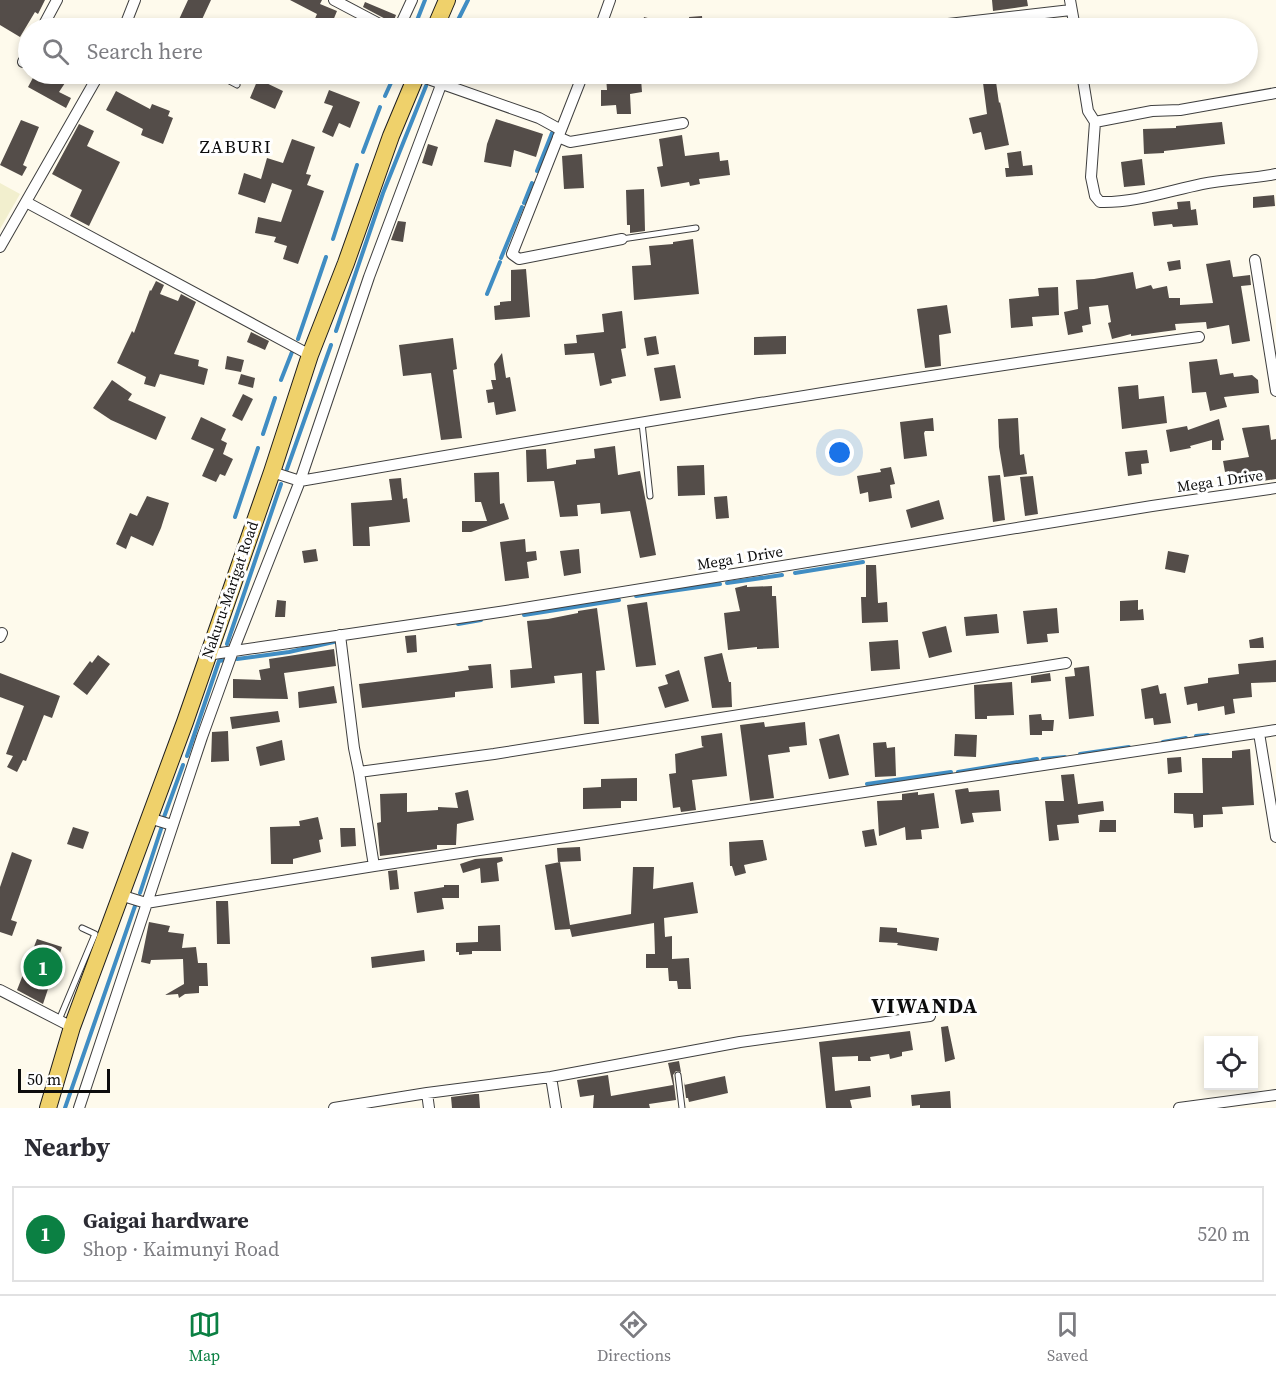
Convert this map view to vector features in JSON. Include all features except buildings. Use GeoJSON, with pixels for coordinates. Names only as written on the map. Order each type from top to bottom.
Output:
{"type":"FeatureCollection","features":[{"type":"Feature","properties":{"kind":"main road"},"geometry":{"type":"LineString","coordinates":[[439,18],[447,0]]}},
{"type":"Feature","properties":{"kind":"main road","name":"Nakuru-Marigat Road"},"geometry":{"type":"LineString","coordinates":[[48,1108],[65,1024],[120,895],[172,756],[272,472],[310,355],[346,263],[391,136],[413,84]]}},
{"type":"Feature","properties":{"kind":"street"},"geometry":{"type":"LineString","coordinates":[[47,18],[57,0]]}},
{"type":"Feature","properties":{"kind":"street"},"geometry":{"type":"LineString","coordinates":[[334,0],[368,18]]}},
{"type":"Feature","properties":{"kind":"street"},"geometry":{"type":"LineString","coordinates":[[404,18],[412,0]]}},
{"type":"Feature","properties":{"kind":"street"},"geometry":{"type":"LineString","coordinates":[[604,18],[610,0]]}},
{"type":"Feature","properties":{"kind":"street"},"geometry":{"type":"LineString","coordinates":[[130,18],[131,2]]}},
{"type":"Feature","properties":{"kind":"street"},"geometry":{"type":"LineString","coordinates":[[982,18],[1071,5]]}},
{"type":"Feature","properties":{"kind":"street"},"geometry":{"type":"LineString","coordinates":[[0,247],[93,84]]}},
{"type":"Feature","properties":{"kind":"street"},"geometry":{"type":"LineString","coordinates":[[437,84],[539,118],[570,142],[683,123]]}},
{"type":"Feature","properties":{"kind":"street"},"geometry":{"type":"LineString","coordinates":[[579,84],[512,254],[519,260],[622,239]]}},
{"type":"Feature","properties":{"kind":"street"},"geometry":{"type":"LineString","coordinates":[[1084,84],[1088,111],[1095,122],[1091,177],[1095,196],[1100,202],[1116,202],[1203,184],[1276,174]]}},
{"type":"Feature","properties":{"kind":"street"},"geometry":{"type":"LineString","coordinates":[[78,1108],[193,763],[233,651],[300,481],[369,277],[441,86]]}},
{"type":"Feature","properties":{"kind":"street"},"geometry":{"type":"LineString","coordinates":[[1095,122],[1152,111],[1180,110],[1276,93]]}},
{"type":"Feature","properties":{"kind":"street"},"geometry":{"type":"LineString","coordinates":[[26,202],[310,355]]}},
{"type":"Feature","properties":{"kind":"street"},"geometry":{"type":"LineString","coordinates":[[1255,260],[1276,391]]}},
{"type":"Feature","properties":{"kind":"street"},"geometry":{"type":"LineString","coordinates":[[272,472],[300,481],[642,421],[1054,357],[1199,337]]}},
{"type":"Feature","properties":{"kind":"street","name":"Mega 1 Drive"},"geometry":{"type":"LineString","coordinates":[[207,655],[506,611],[1276,488]]}},
{"type":"Feature","properties":{"kind":"street"},"geometry":{"type":"LineString","coordinates":[[340,635],[354,748],[374,866]]}},
{"type":"Feature","properties":{"kind":"street"},"geometry":{"type":"LineString","coordinates":[[359,772],[494,754],[1066,663]]}},
{"type":"Feature","properties":{"kind":"street"},"geometry":{"type":"LineString","coordinates":[[120,895],[146,903],[374,866],[1276,730]]}},
{"type":"Feature","properties":{"kind":"street"},"geometry":{"type":"LineString","coordinates":[[1259,733],[1276,837]]}},
{"type":"Feature","properties":{"kind":"street"},"geometry":{"type":"LineString","coordinates":[[172,756],[193,763]]}},
{"type":"Feature","properties":{"kind":"street"},"geometry":{"type":"LineString","coordinates":[[149,818],[172,825]]}},
{"type":"Feature","properties":{"kind":"street"},"geometry":{"type":"LineString","coordinates":[[0,990],[65,1024]]}},
{"type":"Feature","properties":{"kind":"street"},"geometry":{"type":"LineString","coordinates":[[334,1108],[551,1077],[740,1042],[930,1016]]}},
{"type":"Feature","properties":{"kind":"street"},"geometry":{"type":"LineString","coordinates":[[551,1077],[556,1108]]}},
{"type":"Feature","properties":{"kind":"street"},"geometry":{"type":"LineString","coordinates":[[427,1093],[429,1108]]}},
{"type":"Feature","properties":{"kind":"street"},"geometry":{"type":"LineString","coordinates":[[1179,1108],[1276,1095]]}},
{"type":"Feature","properties":{"kind":"lane"},"geometry":{"type":"LineString","coordinates":[[622,239],[696,228]]}},
{"type":"Feature","properties":{"kind":"lane"},"geometry":{"type":"LineString","coordinates":[[642,421],[650,495]]}},
{"type":"Feature","properties":{"kind":"lane"},"geometry":{"type":"LineString","coordinates":[[65,1024],[95,934],[82,928]]}},
{"type":"Feature","properties":{"kind":"lane"},"geometry":{"type":"LineString","coordinates":[[678,1075],[682,1108]]}},
{"type":"Feature","properties":{"kind":"shaded area"},"geometry":{"type":"Polygon","coordinates":[[[0,183],[20,194],[0,229],[0,183]]]}},
{"type":"Feature","properties":{"kind":"waterway"},"geometry":{"type":"LineString","coordinates":[[418,18],[425,0]]}},
{"type":"Feature","properties":{"kind":"waterway"},"geometry":{"type":"LineString","coordinates":[[459,18],[468,0]]}},
{"type":"Feature","properties":{"kind":"waterway"},"geometry":{"type":"LineString","coordinates":[[385,96],[390,84]]}},
{"type":"Feature","properties":{"kind":"waterway"},"geometry":{"type":"LineString","coordinates":[[336,331],[383,193],[426,86]]}},
{"type":"Feature","properties":{"kind":"waterway"},"geometry":{"type":"LineString","coordinates":[[363,152],[380,107]]}},
{"type":"Feature","properties":{"kind":"waterway"},"geometry":{"type":"LineString","coordinates":[[537,171],[552,133]]}},
{"type":"Feature","properties":{"kind":"waterway"},"geometry":{"type":"LineString","coordinates":[[333,239],[357,165]]}},
{"type":"Feature","properties":{"kind":"waterway"},"geometry":{"type":"LineString","coordinates":[[524,203],[532,183]]}},
{"type":"Feature","properties":{"kind":"waterway"},"geometry":{"type":"LineString","coordinates":[[501,258],[522,207]]}},
{"type":"Feature","properties":{"kind":"waterway"},"geometry":{"type":"LineString","coordinates":[[298,339],[326,257]]}},
{"type":"Feature","properties":{"kind":"waterway"},"geometry":{"type":"LineString","coordinates":[[487,294],[500,262]]}},
{"type":"Feature","properties":{"kind":"waterway"},"geometry":{"type":"LineString","coordinates":[[287,469],[331,345]]}},
{"type":"Feature","properties":{"kind":"waterway"},"geometry":{"type":"LineString","coordinates":[[281,380],[292,352]]}},
{"type":"Feature","properties":{"kind":"waterway"},"geometry":{"type":"LineString","coordinates":[[263,434],[275,398]]}},
{"type":"Feature","properties":{"kind":"waterway"},"geometry":{"type":"LineString","coordinates":[[235,517],[258,448]]}},
{"type":"Feature","properties":{"kind":"waterway"},"geometry":{"type":"LineString","coordinates":[[227,644],[281,484]]}},
{"type":"Feature","properties":{"kind":"waterway"},"geometry":{"type":"LineString","coordinates":[[795,573],[863,562]]}},
{"type":"Feature","properties":{"kind":"waterway"},"geometry":{"type":"LineString","coordinates":[[727,583],[782,575]]}},
{"type":"Feature","properties":{"kind":"waterway"},"geometry":{"type":"LineString","coordinates":[[636,596],[720,584]]}},
{"type":"Feature","properties":{"kind":"waterway"},"geometry":{"type":"LineString","coordinates":[[524,615],[619,600]]}},
{"type":"Feature","properties":{"kind":"waterway"},"geometry":{"type":"LineString","coordinates":[[458,624],[481,620]]}},
{"type":"Feature","properties":{"kind":"waterway"},"geometry":{"type":"LineString","coordinates":[[237,659],[289,652],[338,641]]}},
{"type":"Feature","properties":{"kind":"waterway"},"geometry":{"type":"LineString","coordinates":[[187,756],[219,661],[226,660]]}},
{"type":"Feature","properties":{"kind":"waterway"},"geometry":{"type":"LineString","coordinates":[[1196,736],[1208,735]]}},
{"type":"Feature","properties":{"kind":"waterway"},"geometry":{"type":"LineString","coordinates":[[1163,742],[1186,738]]}},
{"type":"Feature","properties":{"kind":"waterway"},"geometry":{"type":"LineString","coordinates":[[1080,754],[1129,747]]}},
{"type":"Feature","properties":{"kind":"waterway"},"geometry":{"type":"LineString","coordinates":[[1043,759],[1065,757]]}},
{"type":"Feature","properties":{"kind":"waterway"},"geometry":{"type":"LineString","coordinates":[[958,772],[1037,759]]}},
{"type":"Feature","properties":{"kind":"waterway"},"geometry":{"type":"LineString","coordinates":[[164,817],[183,765]]}},
{"type":"Feature","properties":{"kind":"waterway"},"geometry":{"type":"LineString","coordinates":[[867,784],[951,772]]}},
{"type":"Feature","properties":{"kind":"waterway"},"geometry":{"type":"LineString","coordinates":[[140,893],[162,826]]}},
{"type":"Feature","properties":{"kind":"waterway"},"geometry":{"type":"LineString","coordinates":[[65,1108],[135,906]]}},
{"type":"Feature","properties":{"kind":"place","name":"Gaigai hardware"},"geometry":{"type":"Point","coordinates":[43,967]}},
{"type":"Feature","properties":{"kind":"district","name":"ZABURI"},"geometry":{"type":"Point","coordinates":[236,147]}},
{"type":"Feature","properties":{"kind":"district","name":"VIWANDA"},"geometry":{"type":"Point","coordinates":[925,1006]}}]}
